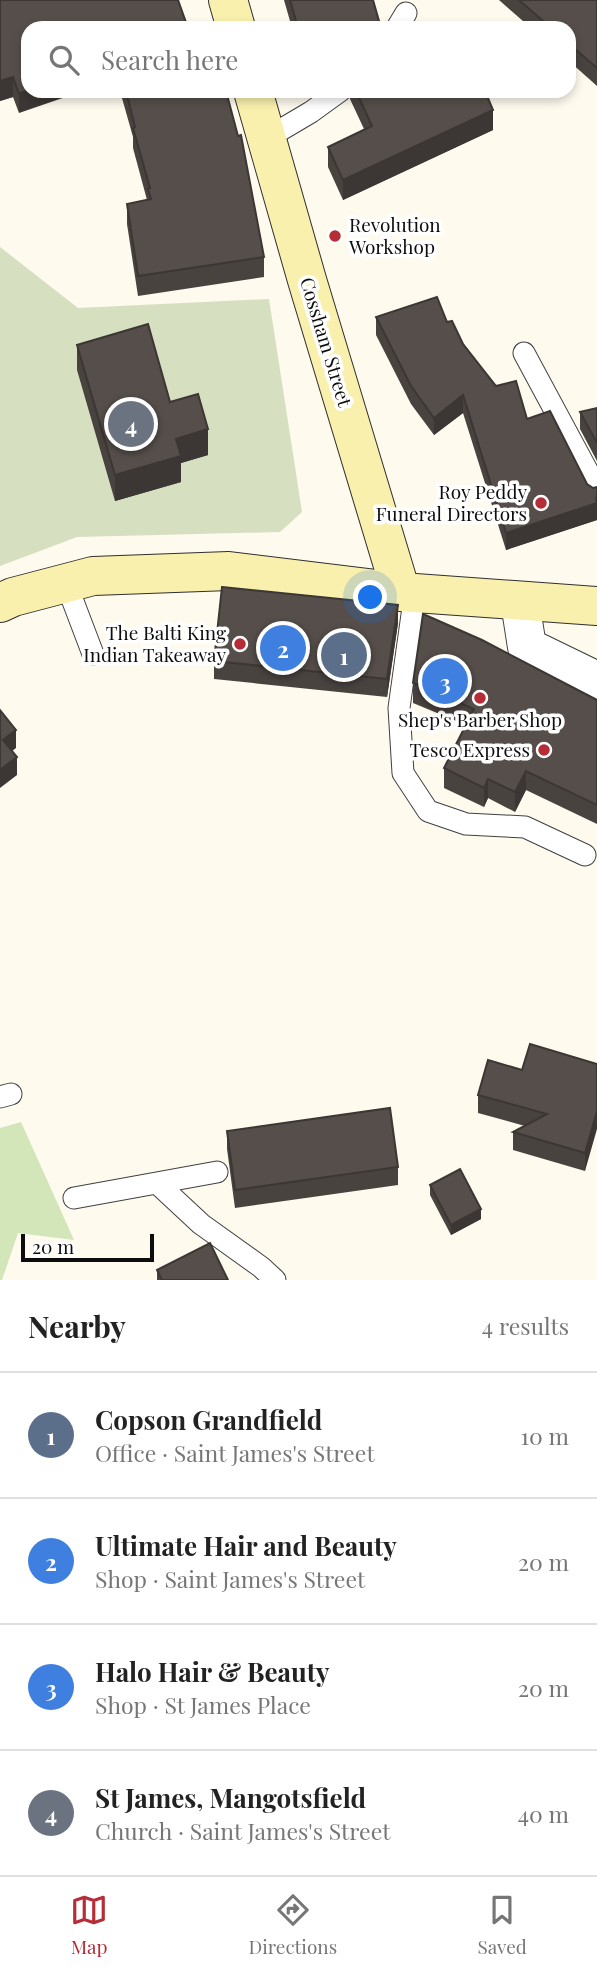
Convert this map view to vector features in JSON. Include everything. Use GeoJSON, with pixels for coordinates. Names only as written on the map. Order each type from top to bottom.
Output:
{"type":"FeatureCollection","features":[{"type":"Feature","properties":{"kind":"main road"},"geometry":{"type":"LineString","coordinates":[[228,0],[234,21]]}},
{"type":"Feature","properties":{"kind":"main road","name":"Cossham Street"},"geometry":{"type":"LineString","coordinates":[[255,98],[408,592]]}},
{"type":"Feature","properties":{"kind":"main road"},"geometry":{"type":"LineString","coordinates":[[0,603],[13,597],[93,576],[229,571],[408,592],[597,606]]}},
{"type":"Feature","properties":{"kind":"street"},"geometry":{"type":"LineString","coordinates":[[520,602],[527,647],[597,681]]}},
{"type":"Feature","properties":{"kind":"lane"},"geometry":{"type":"LineString","coordinates":[[267,138],[311,113],[331,98]]}},
{"type":"Feature","properties":{"kind":"lane"},"geometry":{"type":"LineString","coordinates":[[523,353],[596,485],[597,494]]}},
{"type":"Feature","properties":{"kind":"lane"},"geometry":{"type":"LineString","coordinates":[[66,583],[93,654]]}},
{"type":"Feature","properties":{"kind":"lane"},"geometry":{"type":"LineString","coordinates":[[408,592],[399,708],[402,772],[428,811],[466,824],[525,827],[585,855]]}},
{"type":"Feature","properties":{"kind":"lane"},"geometry":{"type":"LineString","coordinates":[[74,1198],[217,1172]]}},
{"type":"Feature","properties":{"kind":"lane"},"geometry":{"type":"LineString","coordinates":[[157,1183],[201,1224],[275,1280]]}},
{"type":"Feature","properties":{"kind":"green space"},"geometry":{"type":"Polygon","coordinates":[[[0,247],[78,308],[269,299],[302,512],[280,532],[77,537],[0,566],[0,247]]]}},
{"type":"Feature","properties":{"kind":"green space"},"geometry":{"type":"Polygon","coordinates":[[[21,1122],[74,1240],[18,1233],[0,1280],[0,1128],[21,1122]]]}},
{"type":"Feature","properties":{"kind":"building"},"geometry":{"type":"Polygon","coordinates":[[[0,0],[178,0],[186,21],[21,21],[21,93],[19,94],[13,77],[0,81],[0,0]]]}},
{"type":"Feature","properties":{"kind":"building"},"geometry":{"type":"Polygon","coordinates":[[[290,0],[373,0],[379,21],[296,21],[290,0]]]}},
{"type":"Feature","properties":{"kind":"building"},"geometry":{"type":"Polygon","coordinates":[[[519,0],[597,0],[597,68],[576,50],[576,21],[543,21],[519,0]]]}},
{"type":"Feature","properties":{"kind":"building"},"geometry":{"type":"Polygon","coordinates":[[[128,98],[228,98],[238,136],[241,135],[264,257],[138,276],[127,204],[151,199],[133,128],[135,127],[128,98]]]}},
{"type":"Feature","properties":{"kind":"building"},"geometry":{"type":"Polygon","coordinates":[[[359,98],[488,98],[493,110],[343,180],[328,147],[372,126],[359,98]]]}},
{"type":"Feature","properties":{"kind":"building"},"geometry":{"type":"Polygon","coordinates":[[[437,297],[447,322],[452,321],[463,344],[496,386],[516,381],[527,419],[550,411],[587,484],[593,488],[597,487],[597,503],[506,533],[463,395],[434,418],[411,386],[376,317],[437,297]]]}},
{"type":"Feature","properties":{"kind":"building"},"geometry":{"type":"Polygon","coordinates":[[[148,324],[170,402],[198,394],[208,429],[176,439],[181,456],[115,475],[77,345],[148,324]]]}},
{"type":"Feature","properties":{"kind":"building"},"geometry":{"type":"Polygon","coordinates":[[[597,408],[597,443],[580,412],[597,408]]]}},
{"type":"Feature","properties":{"kind":"building"},"geometry":{"type":"Polygon","coordinates":[[[222,587],[398,605],[387,679],[214,661],[222,587]]]}},
{"type":"Feature","properties":{"kind":"building"},"geometry":{"type":"Polygon","coordinates":[[[423,614],[482,640],[597,700],[597,805],[526,771],[515,792],[488,779],[484,788],[444,768],[474,709],[413,683],[423,614]]]}},
{"type":"Feature","properties":{"kind":"building"},"geometry":{"type":"Polygon","coordinates":[[[0,710],[16,730],[3,740],[17,757],[0,770],[0,710]]]}},
{"type":"Feature","properties":{"kind":"building"},"geometry":{"type":"Polygon","coordinates":[[[530,1044],[597,1064],[597,1111],[585,1153],[513,1132],[547,1114],[478,1095],[488,1060],[522,1070],[530,1044]]]}},
{"type":"Feature","properties":{"kind":"building"},"geometry":{"type":"Polygon","coordinates":[[[390,1108],[398,1167],[235,1190],[227,1131],[390,1108]]]}},
{"type":"Feature","properties":{"kind":"building"},"geometry":{"type":"Polygon","coordinates":[[[460,1169],[481,1209],[451,1225],[430,1185],[460,1169]]]}},
{"type":"Feature","properties":{"kind":"building"},"geometry":{"type":"Polygon","coordinates":[[[210,1243],[228,1280],[162,1280],[157,1270],[210,1243]]]}},
{"type":"Feature","properties":{"kind":"place","name":"Revolution Workshop"},"geometry":{"type":"Point","coordinates":[335,236]}},
{"type":"Feature","properties":{"kind":"place","name":"St James, Mangotsfield"},"geometry":{"type":"Point","coordinates":[131,424]}},
{"type":"Feature","properties":{"kind":"place","name":"Roy Peddy Funeral Directors"},"geometry":{"type":"Point","coordinates":[541,503]}},
{"type":"Feature","properties":{"kind":"place","name":"The Balti King Indian Takeaway"},"geometry":{"type":"Point","coordinates":[240,644]}},
{"type":"Feature","properties":{"kind":"place","name":"Ultimate Hair and Beauty"},"geometry":{"type":"Point","coordinates":[283,648]}},
{"type":"Feature","properties":{"kind":"place","name":"Copson Grandfield"},"geometry":{"type":"Point","coordinates":[344,655]}},
{"type":"Feature","properties":{"kind":"place","name":"Halo Hair & Beauty"},"geometry":{"type":"Point","coordinates":[445,681]}},
{"type":"Feature","properties":{"kind":"place","name":"Shep's Barber Shop"},"geometry":{"type":"Point","coordinates":[480,698]}},
{"type":"Feature","properties":{"kind":"place","name":"Tesco Express"},"geometry":{"type":"Point","coordinates":[544,750]}}]}
